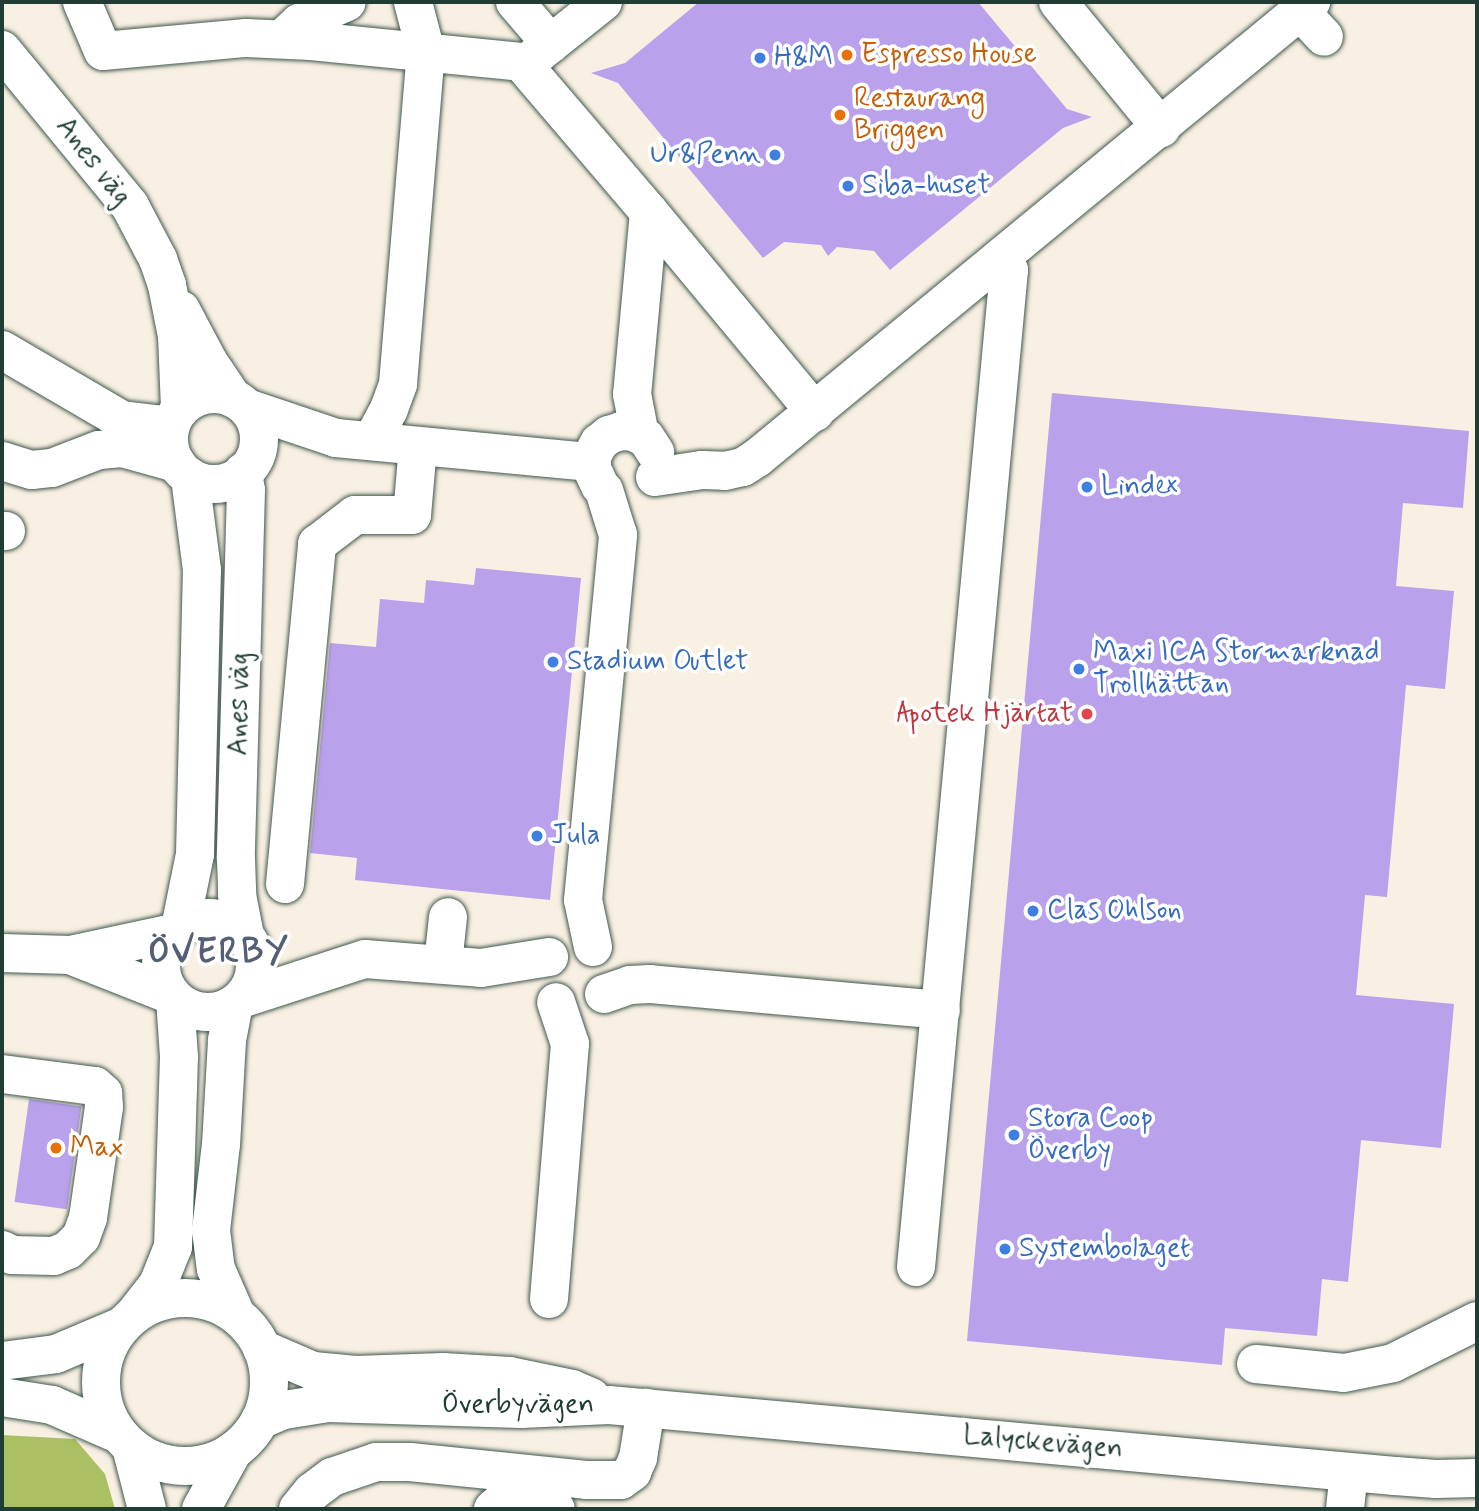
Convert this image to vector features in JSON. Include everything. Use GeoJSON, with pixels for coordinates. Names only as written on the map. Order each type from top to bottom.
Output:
{"type":"FeatureCollection","features":[{"type":"Feature","properties":{"kind":"street"},"geometry":{"type":"LineString","coordinates":[[82,2],[103,51],[246,38],[282,39],[521,62],[537,55],[603,2]]}},
{"type":"Feature","properties":{"kind":"street"},"geometry":{"type":"LineString","coordinates":[[282,39],[299,23],[347,2]]}},
{"type":"Feature","properties":{"kind":"street"},"geometry":{"type":"LineString","coordinates":[[354,440],[394,399],[398,384],[426,52],[413,2]]}},
{"type":"Feature","properties":{"kind":"street"},"geometry":{"type":"LineString","coordinates":[[515,2],[537,55],[649,212],[815,412]]}},
{"type":"Feature","properties":{"kind":"street"},"geometry":{"type":"LineString","coordinates":[[1058,2],[1161,128]]}},
{"type":"Feature","properties":{"kind":"street"},"geometry":{"type":"LineString","coordinates":[[2,350],[122,434],[183,470],[217,484],[285,448],[354,440],[702,470],[743,467],[815,412],[1161,128],[1312,17]]}},
{"type":"Feature","properties":{"kind":"street","name":"Anes väg"},"geometry":{"type":"LineString","coordinates":[[2,50],[130,206],[158,259],[167,285],[177,336],[175,417]]}},
{"type":"Feature","properties":{"kind":"street"},"geometry":{"type":"LineString","coordinates":[[549,1299],[575,976],[618,535],[628,464],[649,212]]}},
{"type":"Feature","properties":{"kind":"street"},"geometry":{"type":"LineString","coordinates":[[916,1267],[1009,270],[1001,259]]}},
{"type":"Feature","properties":{"kind":"street","name":"Anes väg"},"geometry":{"type":"LineString","coordinates":[[167,285],[208,361],[240,403]]}},
{"type":"Feature","properties":{"kind":"street"},"geometry":{"type":"LineString","coordinates":[[2,461],[32,470],[52,468],[99,450],[122,434],[175,417],[199,396],[210,394],[354,440]]}},
{"type":"Feature","properties":{"kind":"street"},"geometry":{"type":"LineString","coordinates":[[240,403],[258,436],[255,456],[247,469]]}},
{"type":"Feature","properties":{"kind":"street"},"geometry":{"type":"LineString","coordinates":[[175,417],[170,451],[183,470]]}},
{"type":"Feature","properties":{"kind":"street"},"geometry":{"type":"LineString","coordinates":[[285,884],[317,544],[355,515],[412,515],[418,446]]}},
{"type":"Feature","properties":{"kind":"street","name":"Anes väg"},"geometry":{"type":"LineString","coordinates":[[247,469],[236,859],[237,895],[247,939]]}},
{"type":"Feature","properties":{"kind":"street","name":"Anes väg"},"geometry":{"type":"LineString","coordinates":[[177,931],[195,854],[202,570],[183,470]]}},
{"type":"Feature","properties":{"kind":"street"},"geometry":{"type":"LineString","coordinates":[[443,964],[447,917]]}},
{"type":"Feature","properties":{"kind":"street"},"geometry":{"type":"LineString","coordinates":[[2,953],[70,955],[177,931],[207,918],[234,926],[247,939],[254,954],[253,978],[238,1002],[227,1041],[221,1144],[230,1195],[231,1276],[248,1330],[269,1377],[260,1420],[248,1437],[233,1451],[201,1509]]}},
{"type":"Feature","properties":{"kind":"street"},"geometry":{"type":"LineString","coordinates":[[147,1509],[125,1441],[106,1411],[100,1386],[103,1360],[128,1320],[149,1264],[161,1174],[176,1121],[179,1057],[173,997],[162,975],[161,964],[163,953],[177,931]]}},
{"type":"Feature","properties":{"kind":"street"},"geometry":{"type":"LineString","coordinates":[[247,939],[295,958],[340,965]]}},
{"type":"Feature","properties":{"kind":"street"},"geometry":{"type":"LineString","coordinates":[[70,955],[173,997],[188,1008],[204,1012],[220,1011],[340,965],[384,958],[575,976],[629,985],[650,984],[941,1010]]}},
{"type":"Feature","properties":{"kind":"street"},"geometry":{"type":"LineString","coordinates":[[2,1074],[95,1087],[103,1093],[104,1107],[88,1218],[81,1237],[68,1250],[54,1256],[12,1255],[2,1250]]}},
{"type":"Feature","properties":{"kind":"street","name":"Överbyvägen"},"geometry":{"type":"LineString","coordinates":[[2,1361],[56,1354],[166,1300],[191,1298],[215,1304],[248,1330],[313,1371],[356,1375],[443,1372],[538,1381],[572,1389],[609,1405]]}},
{"type":"Feature","properties":{"kind":"street"},"geometry":{"type":"LineString","coordinates":[[1256,1364],[1344,1373],[1393,1363],[1477,1321]]}},
{"type":"Feature","properties":{"kind":"street"},"geometry":{"type":"LineString","coordinates":[[2,1397],[52,1405],[125,1441],[158,1462],[181,1466],[204,1464],[233,1451]]}},
{"type":"Feature","properties":{"kind":"street","name":"Överbyvägen"},"geometry":{"type":"LineString","coordinates":[[260,1420],[284,1410],[318,1404],[521,1409],[609,1405]]}},
{"type":"Feature","properties":{"kind":"street","name":"Lalyckevägen"},"geometry":{"type":"LineString","coordinates":[[609,1405],[1349,1472],[1436,1479],[1477,1478]]}},
{"type":"Feature","properties":{"kind":"street"},"geometry":{"type":"LineString","coordinates":[[298,1509],[312,1492],[332,1477],[376,1462],[621,1480],[632,1472],[638,1458],[646,1408]]}},
{"type":"Feature","properties":{"kind":"street"},"geometry":{"type":"LineString","coordinates":[[1345,1509],[1349,1472]]}},
{"type":"Feature","properties":{"kind":"street"},"geometry":{"type":"LineString","coordinates":[[493,1509],[499,1504],[556,1509]]}},
{"type":"Feature","properties":{"kind":"green space"},"geometry":{"type":"Polygon","coordinates":[[[2,1435],[75,1439],[105,1474],[115,1509],[2,1509],[2,1435]]]}},
{"type":"Feature","properties":{"kind":"building","name":"Siba-huset"},"geometry":{"type":"Polygon","coordinates":[[[699,2],[978,2],[1067,109],[1092,117],[1063,128],[890,270],[874,251],[837,247],[828,256],[821,245],[784,242],[763,258],[618,83],[591,73],[625,63],[699,2]]]}},
{"type":"Feature","properties":{"kind":"building"},"geometry":{"type":"Polygon","coordinates":[[[1052,393],[1469,431],[1463,508],[1403,503],[1396,586],[1454,591],[1445,689],[1406,685],[1387,897],[1365,895],[1356,995],[1454,1004],[1441,1148],[1361,1140],[1348,1282],[1322,1279],[1317,1336],[1225,1328],[1222,1365],[967,1341],[1052,393]]]}},
{"type":"Feature","properties":{"kind":"building"},"geometry":{"type":"Polygon","coordinates":[[[476,568],[581,578],[550,900],[355,880],[357,858],[310,853],[330,643],[376,647],[380,599],[424,603],[426,580],[474,585],[476,568]]]}},
{"type":"Feature","properties":{"kind":"building","name":"Max"},"geometry":{"type":"Polygon","coordinates":[[[29,1099],[81,1106],[67,1209],[15,1202],[29,1099]]]}},
{"type":"Feature","properties":{"kind":"place","name":"Espresso House"},"geometry":{"type":"Point","coordinates":[847,55]}},
{"type":"Feature","properties":{"kind":"place","name":"H&M"},"geometry":{"type":"Point","coordinates":[760,58]}},
{"type":"Feature","properties":{"kind":"place","name":"Restaurang Briggen"},"geometry":{"type":"Point","coordinates":[840,115]}},
{"type":"Feature","properties":{"kind":"place","name":"Ur&Penn"},"geometry":{"type":"Point","coordinates":[775,155]}},
{"type":"Feature","properties":{"kind":"place","name":"Siba-huset"},"geometry":{"type":"Point","coordinates":[848,186]}},
{"type":"Feature","properties":{"kind":"place","name":"Lindex"},"geometry":{"type":"Point","coordinates":[1087,487]}},
{"type":"Feature","properties":{"kind":"place","name":"Stadium Outlet"},"geometry":{"type":"Point","coordinates":[553,662]}},
{"type":"Feature","properties":{"kind":"place","name":"Maxi ICA Stormarknad Trollhättan"},"geometry":{"type":"Point","coordinates":[1079,669]}},
{"type":"Feature","properties":{"kind":"place","name":"Apotek Hjärtat"},"geometry":{"type":"Point","coordinates":[1087,714]}},
{"type":"Feature","properties":{"kind":"place","name":"Jula"},"geometry":{"type":"Point","coordinates":[537,836]}},
{"type":"Feature","properties":{"kind":"place","name":"Clas Ohlson"},"geometry":{"type":"Point","coordinates":[1033,911]}},
{"type":"Feature","properties":{"kind":"place","name":"Stora Coop Överby"},"geometry":{"type":"Point","coordinates":[1014,1135]}},
{"type":"Feature","properties":{"kind":"place","name":"Max"},"geometry":{"type":"Point","coordinates":[56,1148]}},
{"type":"Feature","properties":{"kind":"place","name":"Systembolaget"},"geometry":{"type":"Point","coordinates":[1005,1249]}},
{"type":"Feature","properties":{"kind":"district","name":"ÖVERBY"},"geometry":{"type":"Point","coordinates":[219,952]}}]}
